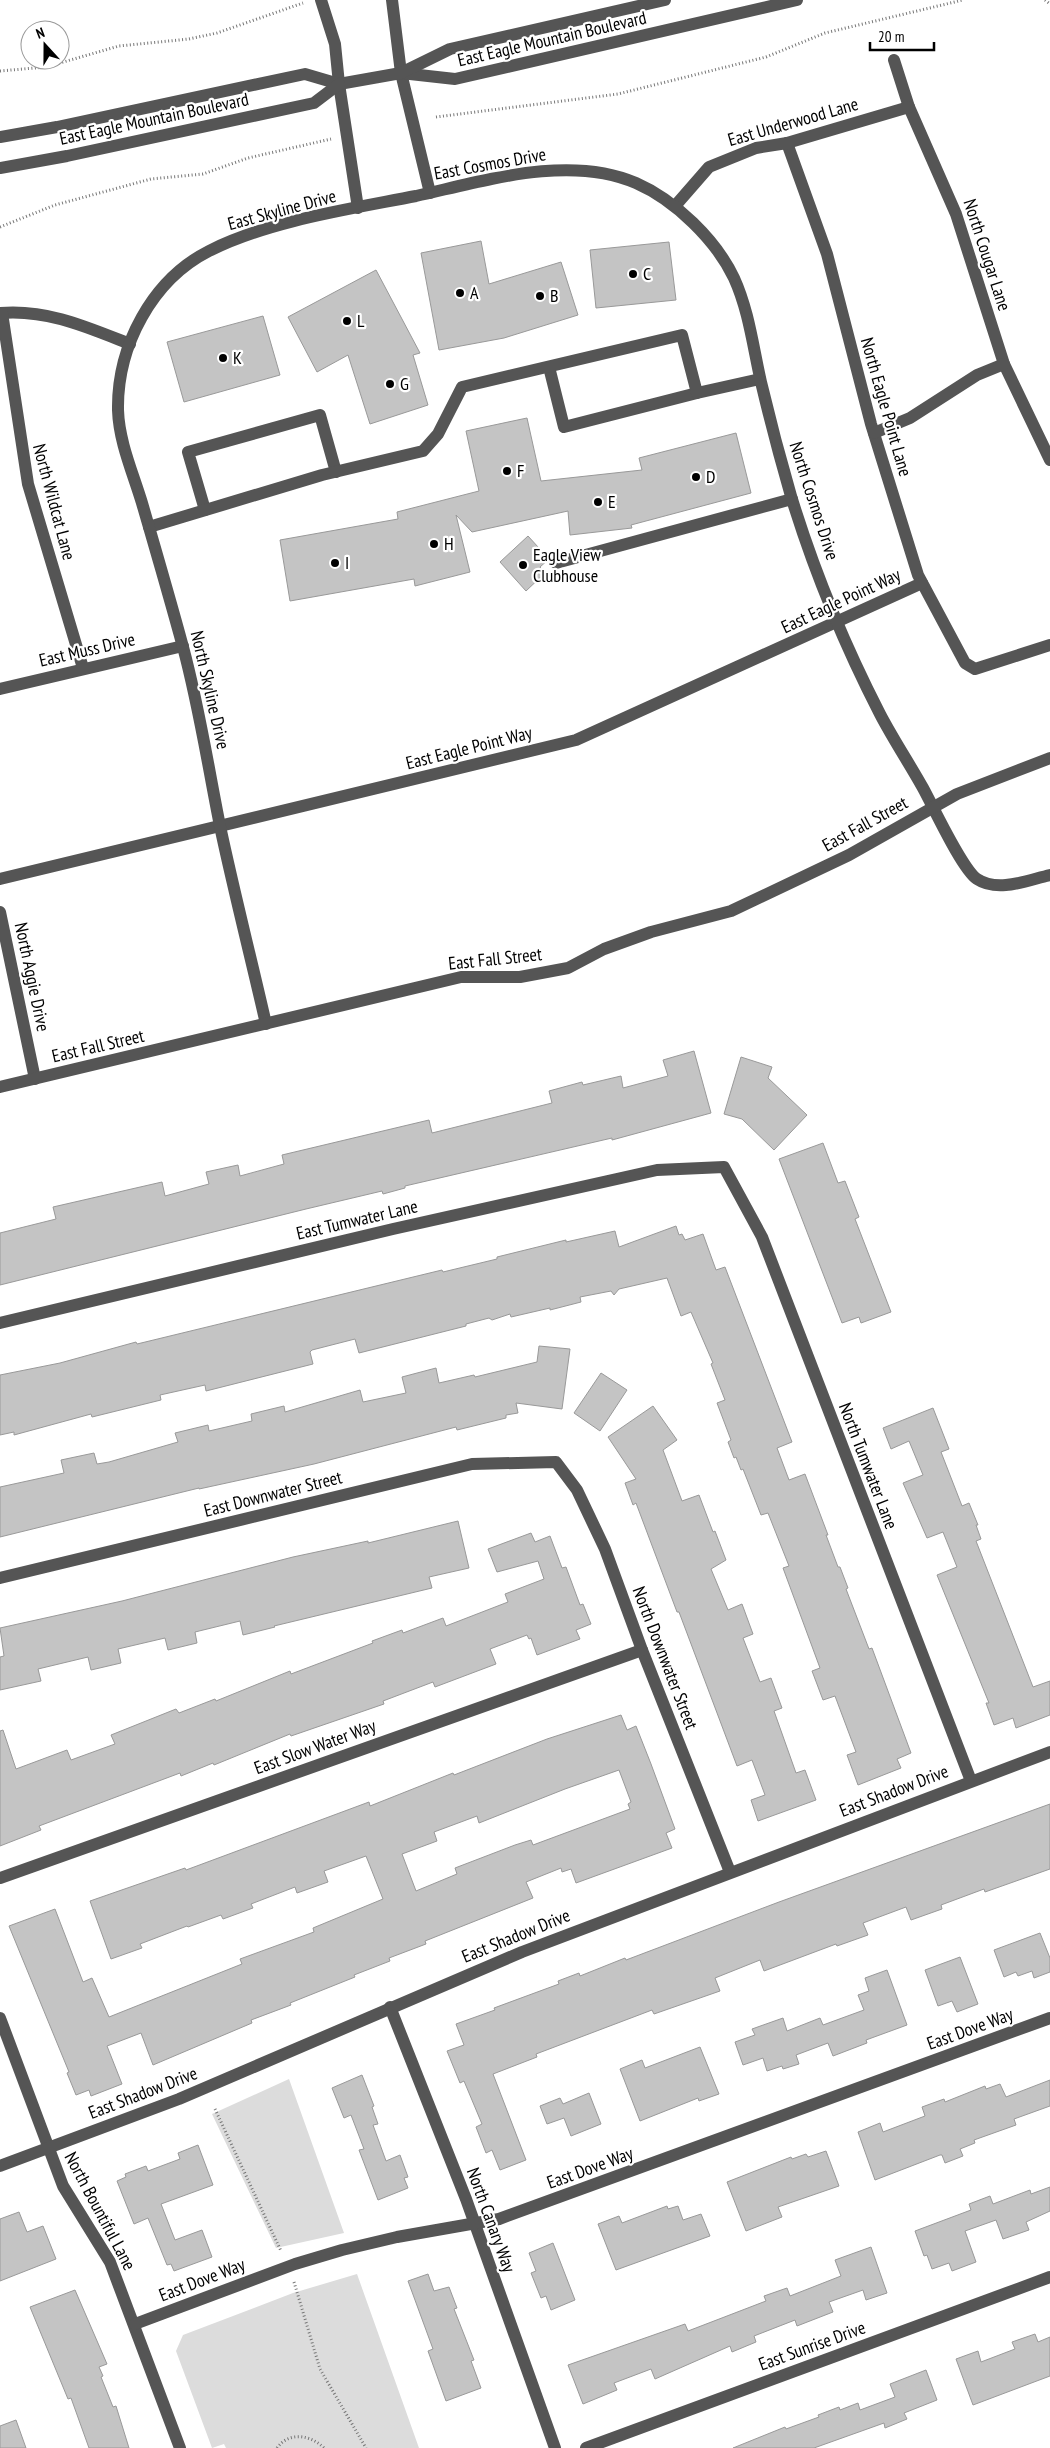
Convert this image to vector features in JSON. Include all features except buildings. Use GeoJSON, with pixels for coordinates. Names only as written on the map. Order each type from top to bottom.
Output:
{"type":"FeatureCollection","features":[{"type":"Feature","properties":{"kind":"street"},"geometry":{"type":"LineString","coordinates":[[321,0],[335,44],[339,84],[358,208]]}},
{"type":"Feature","properties":{"kind":"street"},"geometry":{"type":"LineString","coordinates":[[392,0],[401,73],[430,193]]}},
{"type":"Feature","properties":{"kind":"street","name":"East Eagle Mountain Boulevard"},"geometry":{"type":"LineString","coordinates":[[0,137],[58,127],[305,74],[339,84],[401,73],[450,49],[665,0]]}},
{"type":"Feature","properties":{"kind":"street","name":"East Eagle Mountain Boulevard"},"geometry":{"type":"LineString","coordinates":[[401,73],[455,79],[798,0]]}},
{"type":"Feature","properties":{"kind":"street","name":"North Cougar Lane"},"geometry":{"type":"LineString","coordinates":[[894,60],[909,106],[956,214],[1004,364],[1050,460]]}},
{"type":"Feature","properties":{"kind":"street","name":"East Eagle Mountain Boulevard"},"geometry":{"type":"LineString","coordinates":[[0,168],[67,156],[314,103],[339,84]]}},
{"type":"Feature","properties":{"kind":"street","name":"East Underwood Lane"},"geometry":{"type":"LineString","coordinates":[[675,206],[709,167],[756,148],[787,143],[909,106]]}},
{"type":"Feature","properties":{"kind":"street","name":"North Eagle Point Lane"},"geometry":{"type":"LineString","coordinates":[[787,143],[827,254],[874,433],[922,583],[966,663],[976,669],[1050,646]]}},
{"type":"Feature","properties":{"kind":"street","name":"East Cosmos Drive"},"geometry":{"type":"LineString","coordinates":[[393,200],[548,170],[580,170],[608,174],[635,182],[675,206]]}},
{"type":"Feature","properties":{"kind":"street","name":"East Skyline Drive"},"geometry":{"type":"LineString","coordinates":[[123,365],[130,344],[146,310],[174,275],[195,259],[254,232],[393,200]]}},
{"type":"Feature","properties":{"kind":"street","name":"North Cosmos Drive"},"geometry":{"type":"LineString","coordinates":[[675,206],[720,252],[735,279],[746,309],[760,379],[792,500],[837,623],[882,717],[964,865],[974,878],[991,885],[1006,886],[1050,875]]}},
{"type":"Feature","properties":{"kind":"street"},"geometry":{"type":"LineString","coordinates":[[1,313],[30,312],[68,320],[130,344]]}},
{"type":"Feature","properties":{"kind":"street","name":"North Wildcat Lane"},"geometry":{"type":"LineString","coordinates":[[1,313],[28,484],[83,668]]}},
{"type":"Feature","properties":{"kind":"street"},"geometry":{"type":"LineString","coordinates":[[149,527],[336,472],[423,451],[438,434],[462,388],[682,335],[696,393]]}},
{"type":"Feature","properties":{"kind":"street"},"geometry":{"type":"LineString","coordinates":[[874,433],[910,418],[977,375],[1004,364]]}},
{"type":"Feature","properties":{"kind":"street","name":"North Skyline Drive"},"geometry":{"type":"LineString","coordinates":[[123,365],[119,391],[120,430],[183,646],[200,713],[220,826],[266,1024]]}},
{"type":"Feature","properties":{"kind":"street"},"geometry":{"type":"LineString","coordinates":[[549,367],[564,427],[696,393],[760,379]]}},
{"type":"Feature","properties":{"kind":"street"},"geometry":{"type":"LineString","coordinates":[[204,510],[188,452],[320,415],[336,472]]}},
{"type":"Feature","properties":{"kind":"street"},"geometry":{"type":"LineString","coordinates":[[556,563],[792,500]]}},
{"type":"Feature","properties":{"kind":"street","name":"East Eagle Point Way"},"geometry":{"type":"LineString","coordinates":[[0,879],[576,740],[922,583]]}},
{"type":"Feature","properties":{"kind":"street","name":"East Muss Drive"},"geometry":{"type":"LineString","coordinates":[[0,689],[183,646]]}},
{"type":"Feature","properties":{"kind":"street","name":"East Fall Street"},"geometry":{"type":"LineString","coordinates":[[0,1088],[460,977],[520,977],[568,968],[604,949],[651,932],[731,912],[850,855],[957,794],[1050,758]]}},
{"type":"Feature","properties":{"kind":"street","name":"North Aggie Drive"},"geometry":{"type":"LineString","coordinates":[[0,912],[35,1079]]}},
{"type":"Feature","properties":{"kind":"street","name":"East Tumwater Lane"},"geometry":{"type":"LineString","coordinates":[[0,1323],[393,1229],[657,1170],[724,1167]]}},
{"type":"Feature","properties":{"kind":"street","name":"North Tumwater Lane"},"geometry":{"type":"LineString","coordinates":[[724,1167],[762,1237],[971,1781]]}},
{"type":"Feature","properties":{"kind":"street","name":"East Downwater Street"},"geometry":{"type":"LineString","coordinates":[[0,1578],[472,1464],[556,1462]]}},
{"type":"Feature","properties":{"kind":"street","name":"North Downwater Street"},"geometry":{"type":"LineString","coordinates":[[556,1462],[577,1490],[605,1548],[642,1650],[730,1872]]}},
{"type":"Feature","properties":{"kind":"street","name":"East Slow Water Way"},"geometry":{"type":"LineString","coordinates":[[0,1878],[642,1650]]}},
{"type":"Feature","properties":{"kind":"street","name":"East Shadow Drive"},"geometry":{"type":"LineString","coordinates":[[0,2166],[179,2099],[522,1952],[1050,1752]]}},
{"type":"Feature","properties":{"kind":"street","name":"North Canary Way"},"geometry":{"type":"LineString","coordinates":[[390,2007],[475,2225],[555,2448]]}},
{"type":"Feature","properties":{"kind":"street","name":"North Bountiful Lane"},"geometry":{"type":"LineString","coordinates":[[0,2018],[63,2186],[110,2262],[135,2324],[180,2448]]}},
{"type":"Feature","properties":{"kind":"street","name":"East Dove Way"},"geometry":{"type":"LineString","coordinates":[[135,2324],[295,2264],[342,2250],[397,2237],[475,2225],[551,2202],[1050,2018]]}},
{"type":"Feature","properties":{"kind":"street","name":"East Sunrise Drive"},"geometry":{"type":"LineString","coordinates":[[586,2448],[1050,2277]]}},
{"type":"Feature","properties":{"kind":"path"},"geometry":{"type":"LineString","coordinates":[[436,117],[618,94],[766,56],[825,33],[963,0]]}},
{"type":"Feature","properties":{"kind":"path"},"geometry":{"type":"LineString","coordinates":[[1045,0],[1050,4]]}},
{"type":"Feature","properties":{"kind":"path"},"geometry":{"type":"LineString","coordinates":[[0,71],[46,67],[119,46],[189,39],[217,33],[303,3]]}},
{"type":"Feature","properties":{"kind":"path"},"geometry":{"type":"LineString","coordinates":[[0,227],[48,207],[151,179],[203,174],[248,158],[334,138]]}},
{"type":"Feature","properties":{"kind":"path"},"geometry":{"type":"LineString","coordinates":[[277,2448],[291,2438],[304,2436],[317,2441],[324,2448]]}},
{"type":"Feature","properties":{"kind":"shaded area"},"geometry":{"type":"Polygon","coordinates":[[[289,2079],[344,2233],[276,2248],[212,2114],[289,2079]]]}},
{"type":"Feature","properties":{"kind":"shaded area"},"geometry":{"type":"Polygon","coordinates":[[[357,2274],[419,2448],[226,2448],[224,2444],[212,2448],[176,2351],[183,2335],[293,2293],[357,2274]]]}},
{"type":"Feature","properties":{"kind":"place","name":"C"},"geometry":{"type":"Point","coordinates":[633,274]}},
{"type":"Feature","properties":{"kind":"place","name":"A"},"geometry":{"type":"Point","coordinates":[460,293]}},
{"type":"Feature","properties":{"kind":"place","name":"B"},"geometry":{"type":"Point","coordinates":[540,296]}},
{"type":"Feature","properties":{"kind":"place","name":"L"},"geometry":{"type":"Point","coordinates":[347,321]}},
{"type":"Feature","properties":{"kind":"place","name":"K"},"geometry":{"type":"Point","coordinates":[223,358]}},
{"type":"Feature","properties":{"kind":"place","name":"G"},"geometry":{"type":"Point","coordinates":[390,384]}},
{"type":"Feature","properties":{"kind":"place","name":"F"},"geometry":{"type":"Point","coordinates":[507,471]}},
{"type":"Feature","properties":{"kind":"place","name":"D"},"geometry":{"type":"Point","coordinates":[696,477]}},
{"type":"Feature","properties":{"kind":"place","name":"E"},"geometry":{"type":"Point","coordinates":[598,502]}},
{"type":"Feature","properties":{"kind":"place","name":"H"},"geometry":{"type":"Point","coordinates":[434,544]}},
{"type":"Feature","properties":{"kind":"place","name":"I"},"geometry":{"type":"Point","coordinates":[335,563]}},
{"type":"Feature","properties":{"kind":"place","name":"Eagle View Clubhouse"},"geometry":{"type":"Point","coordinates":[523,565]}}]}
